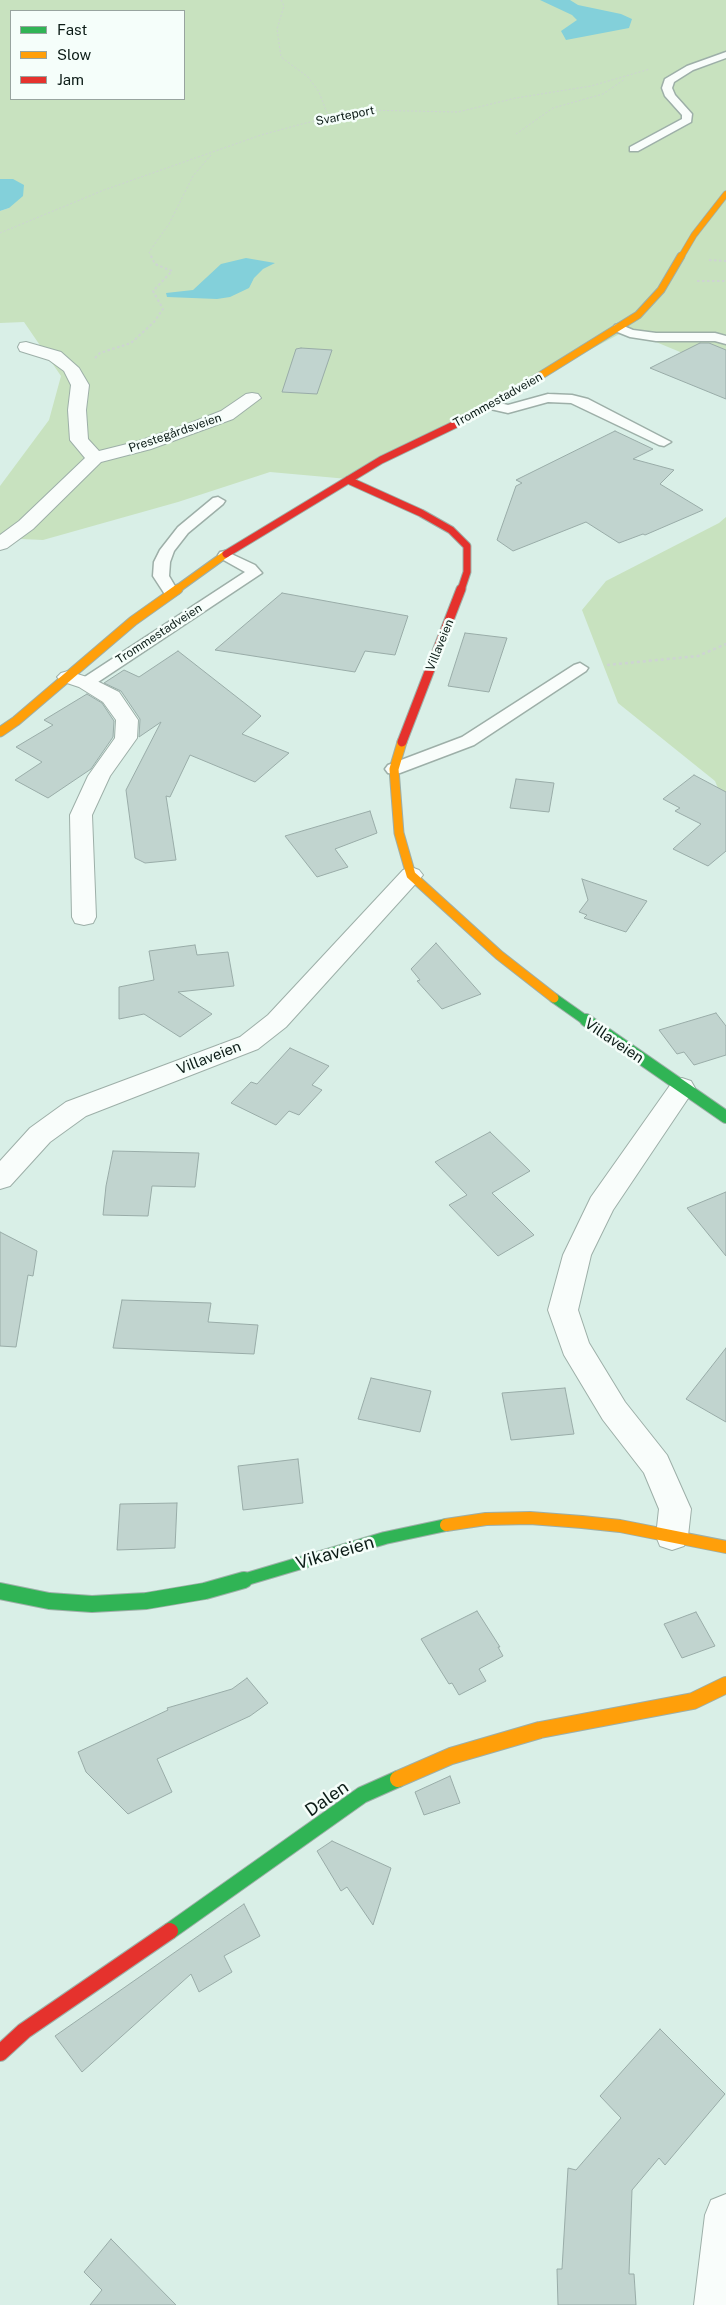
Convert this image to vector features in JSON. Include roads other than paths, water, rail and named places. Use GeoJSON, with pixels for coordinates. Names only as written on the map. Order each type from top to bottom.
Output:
{"type":"FeatureCollection","features":[{"type":"Feature","properties":{"kind":"main road","name":"Trommestadveien"},"geometry":{"type":"LineString","coordinates":[[0,732],[77,680],[133,621],[225,555],[381,460],[491,406],[540,378],[619,328],[651,304],[694,236],[726,194]]}},
{"type":"Feature","properties":{"kind":"main road","name":"Villaveien"},"geometry":{"type":"LineString","coordinates":[[348,480],[421,513],[451,530],[467,546],[464,581],[446,633],[406,728],[394,769],[399,833],[411,876],[499,955],[573,1013],[726,1117]]}},
{"type":"Feature","properties":{"kind":"main road","name":"Vikaveien"},"geometry":{"type":"LineString","coordinates":[[0,1591],[49,1601],[92,1604],[146,1601],[205,1591],[385,1538],[436,1526],[486,1519],[530,1518],[582,1522],[672,1536],[726,1547]]}},
{"type":"Feature","properties":{"kind":"main road","name":"Dalen"},"geometry":{"type":"LineString","coordinates":[[0,2053],[24,2032],[208,1905],[362,1795],[452,1756],[540,1730],[693,1700],[726,1685]]}},
{"type":"Feature","properties":{"kind":"street"},"geometry":{"type":"LineString","coordinates":[[26,347],[55,356],[71,368],[74,377],[80,384],[77,410],[79,440],[95,458]]}},
{"type":"Feature","properties":{"kind":"street","name":"Prestegårdsveien"},"geometry":{"type":"LineString","coordinates":[[0,544],[26,525],[95,458],[145,445],[227,415],[252,398]]}},
{"type":"Feature","properties":{"kind":"street"},"geometry":{"type":"LineString","coordinates":[[77,680],[111,697],[127,720],[126,738],[99,776],[81,815],[84,917]]}},
{"type":"Feature","properties":{"kind":"street","name":"Villaveien"},"geometry":{"type":"LineString","coordinates":[[0,1179],[40,1135],[76,1109],[249,1043],[277,1021],[411,876]]}},
{"type":"Feature","properties":{"kind":"street"},"geometry":{"type":"LineString","coordinates":[[672,1536],[675,1509],[656,1466],[614,1411],[575,1346],[563,1310],[577,1255],[601,1205],[682,1088]]}},
{"type":"Feature","properties":{"kind":"street"},"geometry":{"type":"LineString","coordinates":[[716,2305],[726,2215]]}},
{"type":"Feature","properties":{"kind":"lane"},"geometry":{"type":"LineString","coordinates":[[634,149],[681,125],[687,120],[687,114],[670,96],[667,88],[669,81],[684,71],[726,55]]}},
{"type":"Feature","properties":{"kind":"lane"},"geometry":{"type":"LineString","coordinates":[[619,328],[630,333],[656,337],[715,336],[726,340]]}},
{"type":"Feature","properties":{"kind":"lane"},"geometry":{"type":"LineString","coordinates":[[491,406],[508,409],[548,398],[572,399],[583,402],[664,442]]}},
{"type":"Feature","properties":{"kind":"lane","name":"Trommestadveien"},"geometry":{"type":"LineString","coordinates":[[171,593],[161,576],[162,562],[167,550],[183,530],[218,501]]}},
{"type":"Feature","properties":{"kind":"lane","name":"Trommestadveien"},"geometry":{"type":"LineString","coordinates":[[77,680],[254,573],[250,568],[225,555]]}},
{"type":"Feature","properties":{"kind":"lane"},"geometry":{"type":"LineString","coordinates":[[394,769],[468,742],[580,668]]}},
{"type":"Feature","properties":{"kind":"water"},"geometry":{"type":"Polygon","coordinates":[[[540,0],[570,0],[578,5],[621,14],[632,19],[629,28],[566,40],[561,31],[577,20],[572,15],[540,0]]]}},
{"type":"Feature","properties":{"kind":"water"},"geometry":{"type":"Polygon","coordinates":[[[0,179],[13,179],[24,185],[23,196],[9,208],[0,211],[0,179]]]}},
{"type":"Feature","properties":{"kind":"water"},"geometry":{"type":"Polygon","coordinates":[[[246,258],[275,263],[263,269],[254,278],[249,288],[230,297],[217,299],[167,297],[166,293],[193,290],[221,264],[246,258]]]}}]}
